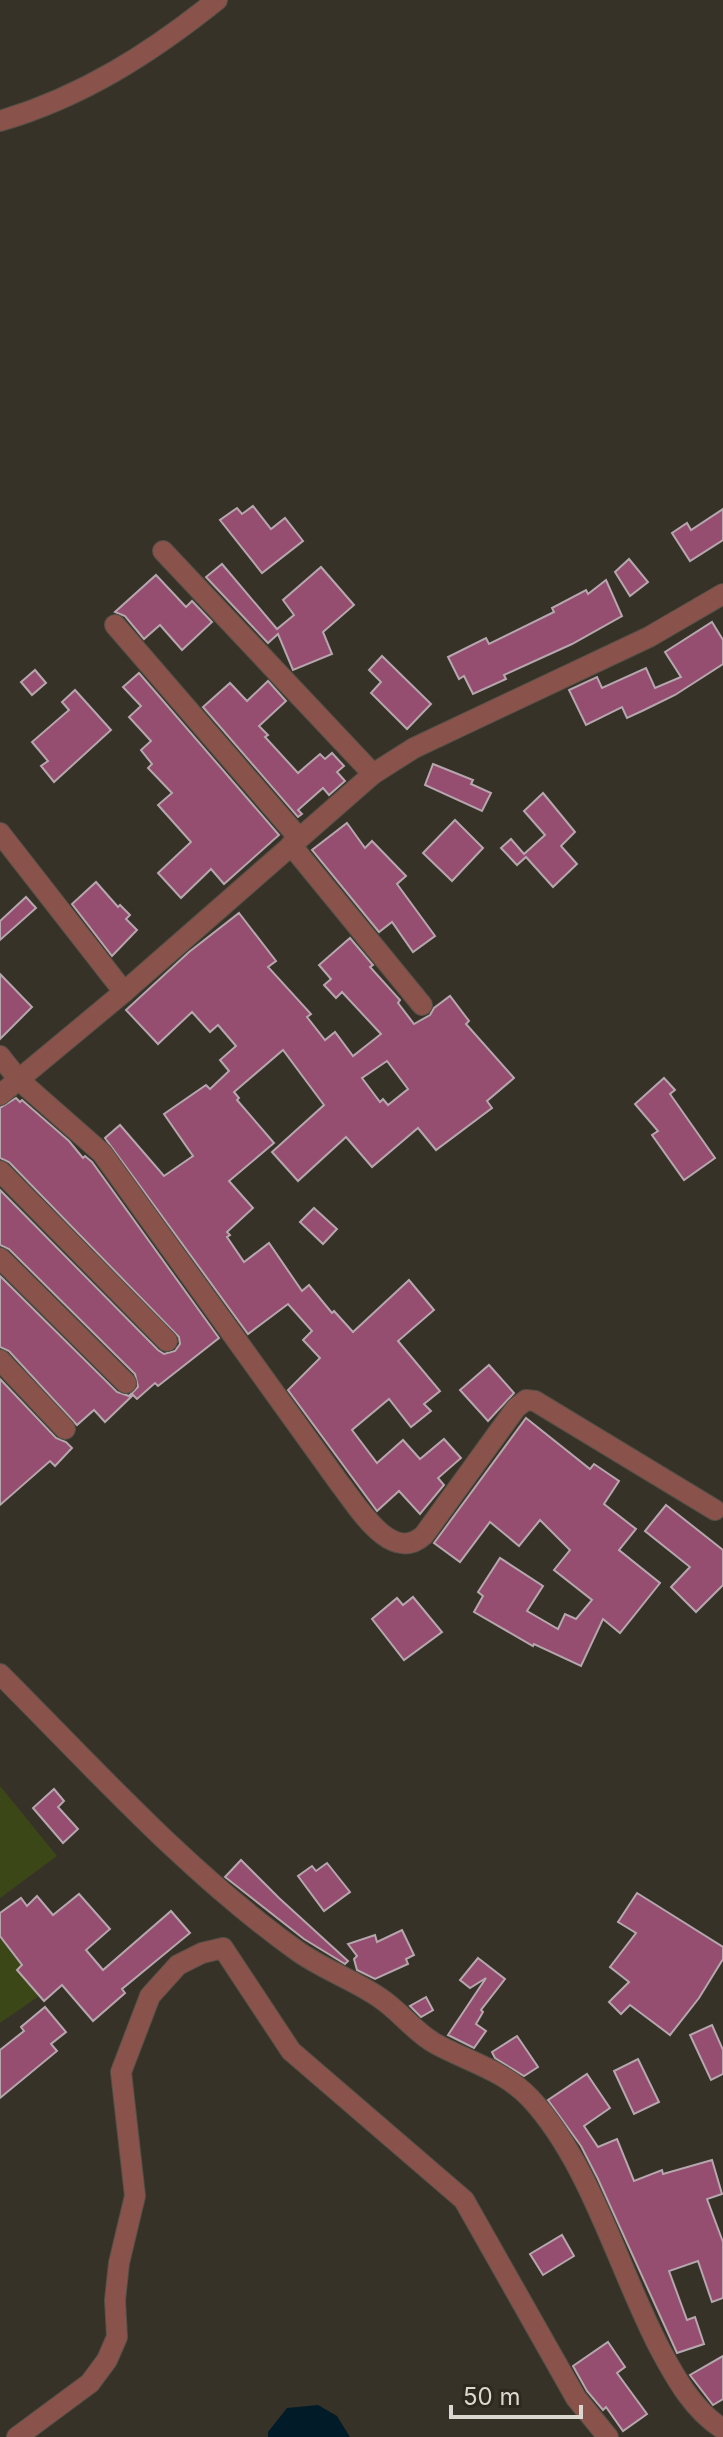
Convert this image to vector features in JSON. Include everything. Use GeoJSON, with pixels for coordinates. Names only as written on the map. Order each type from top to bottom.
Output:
{"type":"FeatureCollection","features":[{"type":"Feature","properties":{"kind":"street"},"geometry":{"type":"LineString","coordinates":[[0,121],[58,101],[103,79],[160,44],[217,0]]}},
{"type":"Feature","properties":{"kind":"street"},"geometry":{"type":"LineString","coordinates":[[163,551],[373,774]]}},
{"type":"Feature","properties":{"kind":"street"},"geometry":{"type":"LineString","coordinates":[[0,1095],[124,992],[373,774],[414,748],[649,637],[723,594]]}},
{"type":"Feature","properties":{"kind":"street"},"geometry":{"type":"LineString","coordinates":[[115,625],[295,841],[422,1005]]}},
{"type":"Feature","properties":{"kind":"street"},"geometry":{"type":"LineString","coordinates":[[0,833],[124,992]]}},
{"type":"Feature","properties":{"kind":"street"},"geometry":{"type":"LineString","coordinates":[[0,1056],[19,1080],[102,1153],[340,1484],[369,1521],[395,1543],[405,1546],[416,1543],[424,1535],[516,1408],[526,1400],[535,1401],[715,1510]]}},
{"type":"Feature","properties":{"kind":"street"},"geometry":{"type":"LineString","coordinates":[[0,1171],[167,1341]]}},
{"type":"Feature","properties":{"kind":"street"},"geometry":{"type":"LineString","coordinates":[[0,1258],[126,1383]]}},
{"type":"Feature","properties":{"kind":"street"},"geometry":{"type":"LineString","coordinates":[[0,1360],[65,1429]]}},
{"type":"Feature","properties":{"kind":"street"},"geometry":{"type":"LineString","coordinates":[[0,1674],[142,1818],[229,1897],[298,1952],[382,1999],[433,2043],[479,2062],[528,2095],[558,2133],[581,2177],[651,2331],[678,2382],[710,2421],[723,2429]]}},
{"type":"Feature","properties":{"kind":"street"},"geometry":{"type":"LineString","coordinates":[[17,2437],[90,2383],[107,2360],[117,2337],[115,2300],[119,2263],[135,2196],[121,2072],[150,1996],[178,1965],[202,1953],[223,1948],[291,2051],[464,2200],[576,2398],[608,2437]]}},
{"type":"Feature","properties":{"kind":"green space"},"geometry":{"type":"Polygon","coordinates":[[[0,1786],[57,1856],[0,1898],[0,1786]]]}},
{"type":"Feature","properties":{"kind":"green space"},"geometry":{"type":"Polygon","coordinates":[[[0,1935],[42,1994],[0,2023],[0,1935]]]}},
{"type":"Feature","properties":{"kind":"water"},"geometry":{"type":"Polygon","coordinates":[[[318,2405],[337,2416],[350,2437],[268,2437],[268,2432],[287,2408],[318,2405]]]}},
{"type":"Feature","properties":{"kind":"building"},"geometry":{"type":"Polygon","coordinates":[[[253,506],[271,529],[285,518],[303,541],[262,573],[220,520],[237,508],[242,514],[253,506]]]}},
{"type":"Feature","properties":{"kind":"building"},"geometry":{"type":"Polygon","coordinates":[[[723,509],[723,540],[690,561],[672,533],[687,523],[691,530],[723,509]]]}},
{"type":"Feature","properties":{"kind":"building"},"geometry":{"type":"Polygon","coordinates":[[[629,559],[648,582],[630,596],[615,572],[629,559]]]}},
{"type":"Feature","properties":{"kind":"building"},"geometry":{"type":"Polygon","coordinates":[[[222,564],[277,629],[294,615],[283,600],[321,567],[354,605],[323,632],[332,654],[293,670],[278,634],[268,643],[206,577],[222,564]]]}},
{"type":"Feature","properties":{"kind":"building"},"geometry":{"type":"Polygon","coordinates":[[[156,575],[186,607],[192,601],[212,622],[182,650],[160,625],[144,639],[125,616],[115,612],[156,575]]]}},
{"type":"Feature","properties":{"kind":"building"},"geometry":{"type":"Polygon","coordinates":[[[606,580],[622,616],[572,644],[504,675],[506,679],[473,694],[464,676],[459,679],[448,657],[486,638],[489,644],[554,612],[552,608],[586,590],[588,594],[606,580]]]}},
{"type":"Feature","properties":{"kind":"building"},"geometry":{"type":"Polygon","coordinates":[[[712,622],[723,640],[723,664],[675,695],[627,718],[622,707],[586,725],[569,690],[597,677],[602,688],[646,668],[655,688],[681,677],[665,652],[712,622]]]}},
{"type":"Feature","properties":{"kind":"building"},"geometry":{"type":"Polygon","coordinates":[[[382,656],[431,704],[407,729],[371,693],[381,682],[369,670],[382,656]]]}},
{"type":"Feature","properties":{"kind":"building"},"geometry":{"type":"Polygon","coordinates":[[[35,670],[46,683],[32,695],[21,682],[35,670]]]}},
{"type":"Feature","properties":{"kind":"building"},"geometry":{"type":"Polygon","coordinates":[[[139,673],[279,835],[224,884],[211,869],[181,898],[158,873],[191,842],[158,805],[172,793],[148,768],[152,764],[141,750],[151,741],[129,717],[141,706],[123,687],[139,673]]]}},
{"type":"Feature","properties":{"kind":"building"},"geometry":{"type":"Polygon","coordinates":[[[268,681],[286,701],[259,726],[268,735],[265,737],[298,773],[320,754],[325,759],[332,753],[344,766],[337,772],[345,781],[329,795],[323,788],[298,810],[302,814],[298,817],[203,707],[230,683],[247,701],[268,681]]]}},
{"type":"Feature","properties":{"kind":"building"},"geometry":{"type":"Polygon","coordinates":[[[75,690],[111,730],[54,782],[41,766],[48,761],[32,742],[69,710],[62,702],[75,690]]]}},
{"type":"Feature","properties":{"kind":"building"},"geometry":{"type":"Polygon","coordinates":[[[433,764],[473,780],[471,784],[491,793],[482,811],[425,785],[433,764]]]}},
{"type":"Feature","properties":{"kind":"building"},"geometry":{"type":"Polygon","coordinates":[[[543,793],[575,832],[561,846],[577,864],[553,887],[526,857],[517,865],[501,848],[511,839],[524,854],[545,835],[524,811],[543,793]]]}},
{"type":"Feature","properties":{"kind":"building"},"geometry":{"type":"Polygon","coordinates":[[[455,820],[483,848],[452,881],[423,853],[455,820]]]}},
{"type":"Feature","properties":{"kind":"building"},"geometry":{"type":"Polygon","coordinates":[[[347,823],[365,848],[372,841],[406,876],[397,884],[435,936],[413,952],[392,922],[379,932],[312,850],[347,823]]]}},
{"type":"Feature","properties":{"kind":"building"},"geometry":{"type":"Polygon","coordinates":[[[96,882],[118,907],[120,905],[130,915],[126,919],[137,930],[112,956],[72,904],[96,882]]]}},
{"type":"Feature","properties":{"kind":"building"},"geometry":{"type":"Polygon","coordinates":[[[26,897],[36,908],[0,940],[0,921],[26,897]]]}},
{"type":"Feature","properties":{"kind":"building"},"geometry":{"type":"Polygon","coordinates":[[[239,913],[276,961],[268,967],[311,1014],[307,1017],[325,1040],[335,1032],[353,1056],[381,1034],[342,992],[336,998],[324,985],[331,979],[319,965],[350,938],[373,965],[370,967],[400,1000],[398,1003],[414,1024],[430,1015],[450,996],[469,1021],[466,1024],[514,1078],[487,1101],[492,1108],[436,1150],[418,1128],[372,1167],[346,1137],[298,1181],[272,1152],[324,1105],[283,1050],[234,1092],[239,1098],[237,1100],[274,1143],[229,1181],[253,1208],[227,1232],[230,1235],[227,1237],[244,1262],[269,1243],[302,1291],[309,1285],[353,1332],[409,1280],[434,1310],[398,1341],[440,1391],[424,1404],[431,1411],[411,1427],[389,1399],[352,1430],[377,1463],[403,1440],[420,1459],[444,1439],[461,1458],[438,1478],[444,1485],[420,1514],[399,1491],[377,1511],[288,1390],[320,1358],[303,1340],[312,1331],[288,1304],[248,1334],[105,1138],[120,1125],[164,1176],[193,1156],[164,1114],[206,1085],[210,1089],[229,1071],[220,1060],[236,1046],[218,1025],[210,1032],[192,1012],[158,1044],[126,1010],[189,952],[239,913]],[[387,1061],[362,1078],[380,1102],[383,1099],[388,1105],[408,1089],[387,1061]]]}},
{"type":"Feature","properties":{"kind":"building"},"geometry":{"type":"Polygon","coordinates":[[[0,974],[32,1007],[0,1039],[0,974]]]}},
{"type":"Feature","properties":{"kind":"building"},"geometry":{"type":"Polygon","coordinates":[[[664,1078],[675,1090],[670,1094],[715,1158],[684,1180],[652,1135],[658,1131],[635,1104],[664,1078]]]}},
{"type":"Feature","properties":{"kind":"building"},"geometry":{"type":"Polygon","coordinates":[[[16,1098],[69,1141],[83,1158],[85,1156],[92,1162],[219,1338],[158,1386],[155,1383],[137,1399],[133,1395],[105,1422],[94,1410],[77,1425],[9,1351],[0,1347],[0,1276],[117,1392],[129,1396],[138,1387],[135,1374],[9,1249],[0,1245],[0,1190],[158,1350],[164,1354],[175,1351],[180,1344],[179,1337],[9,1162],[0,1158],[0,1108],[16,1098]]]}},
{"type":"Feature","properties":{"kind":"building"},"geometry":{"type":"Polygon","coordinates":[[[314,1208],[337,1229],[323,1244],[300,1222],[314,1208]]]}},
{"type":"Feature","properties":{"kind":"building"},"geometry":{"type":"Polygon","coordinates":[[[489,1365],[514,1393],[488,1421],[460,1390],[489,1365]]]}},
{"type":"Feature","properties":{"kind":"building"},"geometry":{"type":"Polygon","coordinates":[[[0,1379],[56,1438],[72,1448],[55,1466],[50,1461],[0,1505],[0,1379]]]}},
{"type":"Feature","properties":{"kind":"building"},"geometry":{"type":"Polygon","coordinates":[[[526,1418],[590,1469],[594,1464],[619,1481],[604,1504],[636,1529],[619,1550],[660,1583],[620,1633],[603,1619],[581,1666],[533,1646],[474,1612],[483,1596],[478,1592],[500,1558],[543,1586],[527,1611],[558,1629],[565,1614],[576,1619],[592,1600],[554,1570],[570,1550],[540,1520],[519,1546],[490,1522],[460,1562],[434,1543],[526,1418]]]}},
{"type":"Feature","properties":{"kind":"building"},"geometry":{"type":"Polygon","coordinates":[[[666,1505],[723,1550],[723,1585],[696,1612],[671,1587],[690,1567],[645,1531],[666,1505]]]}},
{"type":"Feature","properties":{"kind":"building"},"geometry":{"type":"Polygon","coordinates":[[[413,1597],[442,1632],[404,1660],[372,1619],[397,1598],[403,1605],[413,1597]]]}},
{"type":"Feature","properties":{"kind":"building"},"geometry":{"type":"Polygon","coordinates":[[[54,1789],[64,1801],[58,1807],[78,1829],[63,1843],[33,1808],[54,1789]]]}},
{"type":"Feature","properties":{"kind":"building"},"geometry":{"type":"Polygon","coordinates":[[[241,1860],[348,1961],[345,1964],[304,1939],[225,1877],[241,1860]]]}},
{"type":"Feature","properties":{"kind":"building"},"geometry":{"type":"Polygon","coordinates":[[[327,1863],[350,1892],[324,1911],[298,1876],[312,1866],[316,1871],[327,1863]]]}},
{"type":"Feature","properties":{"kind":"building"},"geometry":{"type":"Polygon","coordinates":[[[637,1893],[723,1947],[723,1959],[699,1998],[670,2035],[630,2005],[621,2014],[609,2002],[629,1982],[610,1967],[636,1933],[618,1922],[637,1893]]]}},
{"type":"Feature","properties":{"kind":"building"},"geometry":{"type":"Polygon","coordinates":[[[79,1894],[110,1929],[86,1950],[103,1970],[171,1911],[190,1933],[122,1989],[125,1993],[93,2021],[62,1985],[44,2001],[17,1970],[22,1965],[0,1936],[0,1913],[21,1898],[27,1906],[37,1896],[53,1915],[79,1894]]]}},
{"type":"Feature","properties":{"kind":"building"},"geometry":{"type":"Polygon","coordinates":[[[402,1930],[414,1955],[406,1959],[408,1964],[375,1979],[357,1970],[354,1959],[357,1956],[348,1944],[375,1935],[377,1942],[402,1930]]]}},
{"type":"Feature","properties":{"kind":"building"},"geometry":{"type":"Polygon","coordinates":[[[478,1958],[505,1979],[481,2010],[483,2012],[476,2024],[486,2031],[474,2048],[448,2035],[486,1978],[470,1988],[460,1980],[478,1958]]]}},
{"type":"Feature","properties":{"kind":"building"},"geometry":{"type":"Polygon","coordinates":[[[426,1997],[433,2010],[421,2017],[410,2006],[426,1997]]]}},
{"type":"Feature","properties":{"kind":"building"},"geometry":{"type":"Polygon","coordinates":[[[45,2007],[66,2032],[51,2044],[57,2051],[0,2098],[0,2050],[24,2031],[21,2027],[45,2007]]]}},
{"type":"Feature","properties":{"kind":"building"},"geometry":{"type":"Polygon","coordinates":[[[712,2025],[723,2050],[723,2074],[711,2080],[690,2035],[712,2025]]]}},
{"type":"Feature","properties":{"kind":"building"},"geometry":{"type":"Polygon","coordinates":[[[517,2036],[538,2067],[524,2076],[495,2058],[492,2052],[517,2036]]]}},
{"type":"Feature","properties":{"kind":"building"},"geometry":{"type":"Polygon","coordinates":[[[638,2059],[659,2102],[634,2114],[614,2071],[638,2059]]]}},
{"type":"Feature","properties":{"kind":"building"},"geometry":{"type":"Polygon","coordinates":[[[587,2074],[610,2108],[584,2126],[598,2147],[617,2139],[634,2181],[662,2170],[663,2174],[712,2160],[722,2194],[707,2199],[723,2242],[723,2298],[712,2302],[698,2261],[669,2271],[687,2320],[695,2317],[704,2344],[677,2353],[598,2179],[581,2146],[548,2100],[587,2074]]]}},
{"type":"Feature","properties":{"kind":"building"},"geometry":{"type":"Polygon","coordinates":[[[562,2235],[574,2256],[543,2275],[530,2254],[562,2235]]]}},
{"type":"Feature","properties":{"kind":"building"},"geometry":{"type":"Polygon","coordinates":[[[608,2342],[625,2367],[617,2373],[647,2414],[623,2431],[606,2407],[603,2410],[587,2391],[573,2366],[608,2342]]]}},
{"type":"Feature","properties":{"kind":"building"},"geometry":{"type":"Polygon","coordinates":[[[723,2356],[723,2399],[713,2405],[690,2375],[723,2356]]]}}]}
